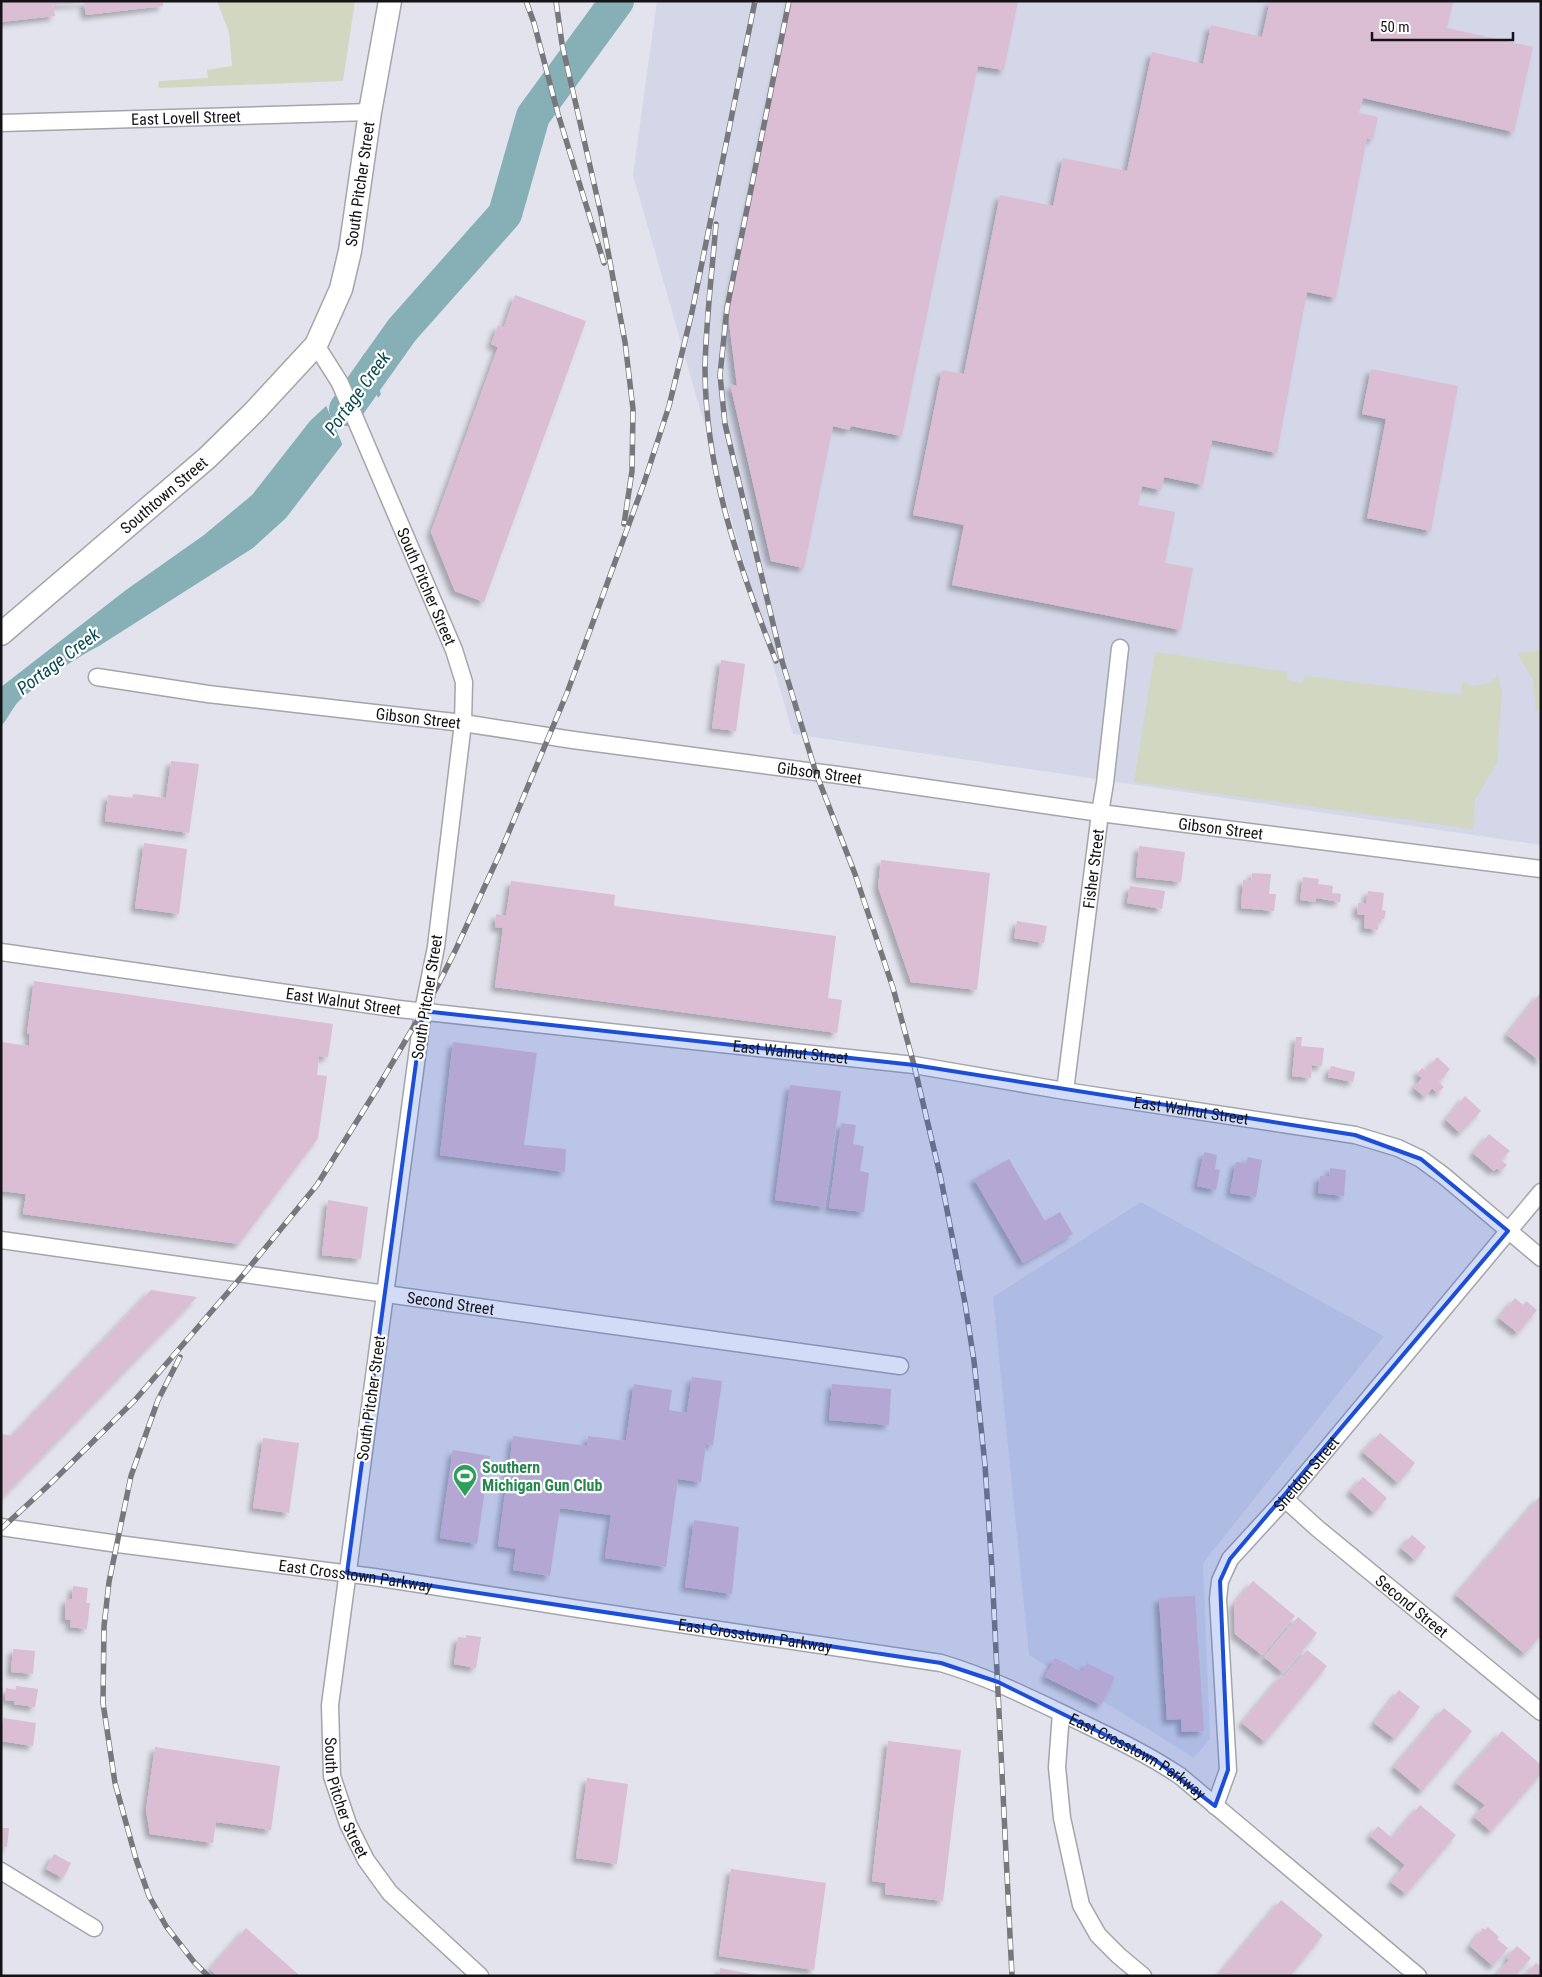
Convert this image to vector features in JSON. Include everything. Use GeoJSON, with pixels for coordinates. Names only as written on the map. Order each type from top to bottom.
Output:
{"type":"FeatureCollection","features":[{"type":"Feature","properties":{"kind":"main road","name":"South Pitcher Street"},"geometry":{"type":"LineString","coordinates":[[316,346],[341,289],[350,251],[370,112],[390,1]]}},
{"type":"Feature","properties":{"kind":"main road","name":"Southtown Street"},"geometry":{"type":"LineString","coordinates":[[1,634],[207,458],[254,412],[316,346]]}},
{"type":"Feature","properties":{"kind":"street","name":"East Lovell Street"},"geometry":{"type":"LineString","coordinates":[[1,123],[370,112]]}},
{"type":"Feature","properties":{"kind":"street","name":"South Pitcher Street"},"geometry":{"type":"LineString","coordinates":[[316,346],[340,383],[359,426],[454,650],[464,682],[463,723],[436,947],[423,1012],[330,1709],[332,1776],[348,1824],[366,1860],[390,1893],[480,1976]]}},
{"type":"Feature","properties":{"kind":"street","name":"Fisher Street"},"geometry":{"type":"LineString","coordinates":[[1065,1091],[1105,783],[1120,648]]}},
{"type":"Feature","properties":{"kind":"street","name":"Gibson Street"},"geometry":{"type":"LineString","coordinates":[[97,676],[208,694],[463,723],[1100,813],[1541,869]]}},
{"type":"Feature","properties":{"kind":"street","name":"East Walnut Street"},"geometry":{"type":"LineString","coordinates":[[1,952],[423,1012],[914,1065],[1065,1091],[1355,1135],[1379,1141],[1421,1159],[1541,1258]]}},
{"type":"Feature","properties":{"kind":"street","name":"Sheldon Street"},"geometry":{"type":"LineString","coordinates":[[1215,1806],[1228,1770],[1218,1599],[1220,1581],[1230,1559],[1285,1498],[1541,1192]]}},
{"type":"Feature","properties":{"kind":"street","name":"Second Street"},"geometry":{"type":"LineString","coordinates":[[1,1240],[900,1366]]}},
{"type":"Feature","properties":{"kind":"street","name":"Second Street"},"geometry":{"type":"LineString","coordinates":[[1285,1498],[1317,1528],[1541,1712]]}},
{"type":"Feature","properties":{"kind":"street","name":"East Crosstown Parkway"},"geometry":{"type":"LineString","coordinates":[[1,1527],[347,1573],[942,1662],[998,1682],[1154,1759],[1180,1776],[1418,1976]]}},
{"type":"Feature","properties":{"kind":"street"},"geometry":{"type":"LineString","coordinates":[[1061,1713],[1057,1767],[1062,1818],[1081,1905],[1098,1936],[1143,1976]]}},
{"type":"Feature","properties":{"kind":"street"},"geometry":{"type":"LineString","coordinates":[[1,1871],[94,1928]]}},
{"type":"Feature","properties":{"kind":"highlighted area"},"geometry":{"type":"Polygon","coordinates":[[[423,1011],[914,1065],[1355,1135],[1421,1159],[1508,1231],[1230,1559],[1220,1581],[1228,1770],[1215,1806],[1154,1759],[998,1682],[941,1663],[347,1573],[423,1011]]]}},
{"type":"Feature","properties":{"kind":"shaded area"},"geometry":{"type":"Polygon","coordinates":[[[657,1],[1541,1],[1541,845],[793,734],[633,175],[657,1]]]}},
{"type":"Feature","properties":{"kind":"shaded area"},"geometry":{"type":"Polygon","coordinates":[[[1141,1202],[1384,1336],[1203,1563],[1210,1739],[1194,1758],[1029,1655],[993,1297],[1141,1202]]]}},
{"type":"Feature","properties":{"kind":"green space"},"geometry":{"type":"Polygon","coordinates":[[[217,1],[355,1],[343,81],[160,88],[158,86],[159,81],[208,78],[207,70],[232,66],[229,32],[217,1]]]}},
{"type":"Feature","properties":{"kind":"green space"},"geometry":{"type":"Polygon","coordinates":[[[1541,647],[1541,710],[1536,710],[1533,680],[1517,653],[1538,651],[1541,647]]]}},
{"type":"Feature","properties":{"kind":"green space"},"geometry":{"type":"Polygon","coordinates":[[[1155,652],[1287,672],[1287,680],[1303,683],[1304,676],[1461,695],[1463,681],[1472,686],[1490,683],[1498,675],[1502,692],[1497,763],[1475,800],[1473,829],[1134,782],[1155,652]]]}},
{"type":"Feature","properties":{"kind":"water"},"geometry":{"type":"Polygon","coordinates":[[[365,353],[381,394],[286,518],[253,548],[47,679],[19,701],[1,726],[1,687],[126,590],[204,535],[252,495],[310,421],[326,406],[365,353]]]}},
{"type":"Feature","properties":{"kind":"pier"},"geometry":{"type":"Polygon","coordinates":[[[361,357],[379,400],[343,446],[325,403],[361,357]]]}},
{"type":"Feature","properties":{"kind":"building"},"geometry":{"type":"Polygon","coordinates":[[[1,1],[163,1],[163,6],[86,15],[84,3],[53,5],[55,16],[1,22],[1,1]]]}},
{"type":"Feature","properties":{"kind":"building"},"geometry":{"type":"Polygon","coordinates":[[[792,1],[1018,1],[1004,70],[978,66],[902,436],[851,426],[849,430],[833,426],[804,568],[771,561],[730,384],[737,386],[728,314],[792,1]]]}},
{"type":"Feature","properties":{"kind":"building"},"geometry":{"type":"Polygon","coordinates":[[[1270,1],[1443,1],[1453,3],[1447,28],[1533,47],[1514,132],[1363,98],[1359,113],[1378,117],[1373,139],[1367,138],[1336,298],[1307,292],[1277,453],[1212,440],[1203,485],[1164,477],[1161,490],[1142,486],[1138,505],[1175,512],[1165,563],[1193,568],[1181,630],[952,585],[964,525],[913,515],[942,370],[964,374],[1000,195],[1053,206],[1063,158],[1127,171],[1152,52],[1203,64],[1211,25],[1262,37],[1270,1]]]}},
{"type":"Feature","properties":{"kind":"building"},"geometry":{"type":"Polygon","coordinates":[[[515,295],[586,321],[484,602],[455,591],[431,532],[498,347],[491,344],[498,325],[504,327],[515,295]]]}},
{"type":"Feature","properties":{"kind":"building"},"geometry":{"type":"Polygon","coordinates":[[[1371,369],[1458,386],[1431,531],[1367,518],[1386,419],[1362,414],[1371,369]]]}},
{"type":"Feature","properties":{"kind":"building"},"geometry":{"type":"Polygon","coordinates":[[[721,660],[745,664],[736,731],[712,728],[721,660]]]}},
{"type":"Feature","properties":{"kind":"building"},"geometry":{"type":"Polygon","coordinates":[[[171,761],[199,764],[189,833],[105,821],[108,795],[133,798],[133,794],[166,798],[171,761]]]}},
{"type":"Feature","properties":{"kind":"building"},"geometry":{"type":"Polygon","coordinates":[[[144,843],[187,849],[179,914],[135,908],[144,843]]]}},
{"type":"Feature","properties":{"kind":"building"},"geometry":{"type":"Polygon","coordinates":[[[1139,846],[1185,852],[1181,882],[1136,877],[1139,846]]]}},
{"type":"Feature","properties":{"kind":"building"},"geometry":{"type":"Polygon","coordinates":[[[881,860],[990,873],[977,990],[911,982],[878,887],[881,860]]]}},
{"type":"Feature","properties":{"kind":"building"},"geometry":{"type":"Polygon","coordinates":[[[1252,873],[1271,874],[1269,894],[1276,894],[1274,911],[1241,908],[1243,880],[1251,881],[1252,873]]]}},
{"type":"Feature","properties":{"kind":"building"},"geometry":{"type":"Polygon","coordinates":[[[1303,877],[1319,879],[1318,884],[1333,886],[1332,893],[1341,894],[1340,902],[1316,898],[1316,902],[1300,900],[1303,877]]]}},
{"type":"Feature","properties":{"kind":"building"},"geometry":{"type":"Polygon","coordinates":[[[511,881],[615,895],[614,906],[836,936],[828,998],[842,1000],[837,1033],[495,987],[503,928],[495,927],[496,914],[506,916],[511,881]]]}},
{"type":"Feature","properties":{"kind":"building"},"geometry":{"type":"Polygon","coordinates":[[[1130,886],[1165,891],[1162,909],[1127,903],[1130,886]]]}},
{"type":"Feature","properties":{"kind":"building"},"geometry":{"type":"Polygon","coordinates":[[[1368,891],[1384,893],[1382,910],[1386,911],[1384,919],[1379,919],[1378,930],[1364,928],[1365,915],[1357,914],[1358,903],[1366,904],[1368,891]]]}},
{"type":"Feature","properties":{"kind":"building"},"geometry":{"type":"Polygon","coordinates":[[[1017,921],[1047,926],[1044,943],[1014,938],[1017,921]]]}},
{"type":"Feature","properties":{"kind":"building"},"geometry":{"type":"Polygon","coordinates":[[[34,981],[333,1024],[328,1057],[319,1056],[317,1075],[327,1076],[318,1138],[239,1244],[23,1214],[26,1194],[1,1191],[1,1042],[29,1046],[30,1034],[27,1033],[34,981]]]}},
{"type":"Feature","properties":{"kind":"building"},"geometry":{"type":"Polygon","coordinates":[[[1541,992],[1541,1062],[1507,1035],[1541,992]]]}},
{"type":"Feature","properties":{"kind":"building"},"geometry":{"type":"Polygon","coordinates":[[[1296,1037],[1302,1037],[1301,1046],[1324,1048],[1322,1066],[1312,1065],[1311,1078],[1292,1076],[1296,1037]]]}},
{"type":"Feature","properties":{"kind":"building"},"geometry":{"type":"Polygon","coordinates":[[[453,1042],[537,1053],[524,1145],[566,1149],[565,1172],[440,1155],[453,1042]]]}},
{"type":"Feature","properties":{"kind":"building"},"geometry":{"type":"Polygon","coordinates":[[[1437,1057],[1450,1069],[1439,1082],[1444,1087],[1438,1093],[1432,1088],[1425,1097],[1414,1088],[1422,1078],[1417,1074],[1422,1068],[1426,1071],[1437,1057]]]}},
{"type":"Feature","properties":{"kind":"building"},"geometry":{"type":"Polygon","coordinates":[[[1331,1066],[1355,1072],[1353,1082],[1328,1077],[1331,1066]]]}},
{"type":"Feature","properties":{"kind":"building"},"geometry":{"type":"Polygon","coordinates":[[[790,1085],[841,1091],[825,1207],[775,1200],[790,1085]]]}},
{"type":"Feature","properties":{"kind":"building"},"geometry":{"type":"Polygon","coordinates":[[[1465,1096],[1481,1111],[1460,1133],[1446,1120],[1465,1096]]]}},
{"type":"Feature","properties":{"kind":"building"},"geometry":{"type":"Polygon","coordinates":[[[841,1123],[856,1125],[853,1144],[864,1146],[860,1171],[869,1173],[864,1212],[829,1208],[841,1123]]]}},
{"type":"Feature","properties":{"kind":"building"},"geometry":{"type":"Polygon","coordinates":[[[1489,1134],[1510,1151],[1501,1160],[1507,1165],[1501,1171],[1497,1168],[1494,1171],[1473,1153],[1489,1134]]]}},
{"type":"Feature","properties":{"kind":"building"},"geometry":{"type":"Polygon","coordinates":[[[1204,1152],[1217,1155],[1215,1169],[1220,1170],[1216,1190],[1197,1186],[1204,1152]]]}},
{"type":"Feature","properties":{"kind":"building"},"geometry":{"type":"Polygon","coordinates":[[[1248,1157],[1262,1160],[1256,1197],[1230,1193],[1236,1162],[1246,1163],[1248,1157]]]}},
{"type":"Feature","properties":{"kind":"building"},"geometry":{"type":"Polygon","coordinates":[[[1009,1159],[1045,1221],[1060,1212],[1073,1234],[1023,1263],[974,1179],[1009,1159]]]}},
{"type":"Feature","properties":{"kind":"building"},"geometry":{"type":"Polygon","coordinates":[[[1330,1168],[1346,1170],[1344,1196],[1318,1193],[1320,1176],[1329,1177],[1330,1168]]]}},
{"type":"Feature","properties":{"kind":"building"},"geometry":{"type":"Polygon","coordinates":[[[328,1200],[368,1207],[361,1259],[322,1255],[328,1200]]]}},
{"type":"Feature","properties":{"kind":"building"},"geometry":{"type":"Polygon","coordinates":[[[151,1290],[197,1297],[1,1499],[1,1434],[12,1436],[151,1290]]]}},
{"type":"Feature","properties":{"kind":"building"},"geometry":{"type":"Polygon","coordinates":[[[1515,1298],[1523,1305],[1526,1301],[1537,1310],[1518,1333],[1499,1318],[1515,1298]]]}},
{"type":"Feature","properties":{"kind":"building"},"geometry":{"type":"Polygon","coordinates":[[[692,1377],[722,1381],[713,1445],[706,1444],[701,1482],[678,1479],[666,1567],[605,1558],[611,1515],[560,1508],[550,1576],[513,1570],[516,1549],[498,1546],[513,1436],[587,1446],[588,1436],[626,1441],[634,1384],[672,1390],[669,1410],[687,1413],[692,1377]]]}},
{"type":"Feature","properties":{"kind":"building"},"geometry":{"type":"Polygon","coordinates":[[[832,1384],[891,1389],[889,1425],[829,1420],[832,1384]]]}},
{"type":"Feature","properties":{"kind":"building"},"geometry":{"type":"Polygon","coordinates":[[[1380,1433],[1415,1463],[1398,1483],[1363,1452],[1380,1433]]]}},
{"type":"Feature","properties":{"kind":"building"},"geometry":{"type":"Polygon","coordinates":[[[263,1438],[299,1443],[289,1513],[253,1508],[263,1438]]]}},
{"type":"Feature","properties":{"kind":"building","name":"Southern Michigan Gun Club"},"geometry":{"type":"Polygon","coordinates":[[[453,1450],[490,1456],[477,1544],[440,1538],[453,1450]]]}},
{"type":"Feature","properties":{"kind":"building"},"geometry":{"type":"Polygon","coordinates":[[[1363,1477],[1387,1498],[1374,1513],[1350,1491],[1363,1477]]]}},
{"type":"Feature","properties":{"kind":"building"},"geometry":{"type":"Polygon","coordinates":[[[1541,1495],[1541,1635],[1525,1654],[1456,1595],[1541,1495]]]}},
{"type":"Feature","properties":{"kind":"building"},"geometry":{"type":"Polygon","coordinates":[[[694,1520],[739,1527],[732,1594],[685,1587],[694,1520]]]}},
{"type":"Feature","properties":{"kind":"building"},"geometry":{"type":"Polygon","coordinates":[[[1412,1535],[1426,1547],[1415,1560],[1401,1548],[1412,1535]]]}},
{"type":"Feature","properties":{"kind":"building"},"geometry":{"type":"Polygon","coordinates":[[[1253,1581],[1295,1616],[1262,1655],[1235,1634],[1234,1604],[1253,1581]]]}},
{"type":"Feature","properties":{"kind":"building"},"geometry":{"type":"Polygon","coordinates":[[[73,1586],[88,1588],[86,1603],[90,1603],[87,1629],[70,1627],[71,1620],[65,1619],[66,1599],[72,1599],[73,1586]]]}},
{"type":"Feature","properties":{"kind":"building"},"geometry":{"type":"Polygon","coordinates":[[[1195,1596],[1204,1731],[1182,1732],[1181,1719],[1167,1720],[1159,1598],[1195,1596]]]}},
{"type":"Feature","properties":{"kind":"building"},"geometry":{"type":"Polygon","coordinates":[[[1298,1617],[1317,1633],[1283,1673],[1264,1657],[1298,1617]]]}},
{"type":"Feature","properties":{"kind":"building"},"geometry":{"type":"Polygon","coordinates":[[[466,1635],[481,1637],[476,1668],[454,1664],[458,1637],[466,1638],[466,1635]]]}},
{"type":"Feature","properties":{"kind":"building"},"geometry":{"type":"Polygon","coordinates":[[[13,1649],[35,1651],[33,1674],[11,1672],[13,1649]]]}},
{"type":"Feature","properties":{"kind":"building"},"geometry":{"type":"Polygon","coordinates":[[[1307,1650],[1327,1666],[1265,1742],[1242,1723],[1282,1675],[1284,1677],[1307,1650]]]}},
{"type":"Feature","properties":{"kind":"building"},"geometry":{"type":"Polygon","coordinates":[[[1055,1658],[1082,1672],[1087,1663],[1115,1677],[1101,1705],[1045,1677],[1055,1658]]]}},
{"type":"Feature","properties":{"kind":"building"},"geometry":{"type":"Polygon","coordinates":[[[16,1686],[38,1689],[35,1707],[14,1704],[15,1701],[5,1700],[6,1688],[16,1690],[16,1686]]]}},
{"type":"Feature","properties":{"kind":"building"},"geometry":{"type":"Polygon","coordinates":[[[1399,1690],[1420,1707],[1395,1739],[1374,1723],[1399,1690]]]}},
{"type":"Feature","properties":{"kind":"building"},"geometry":{"type":"Polygon","coordinates":[[[1444,1708],[1472,1731],[1422,1791],[1394,1767],[1444,1708]]]}},
{"type":"Feature","properties":{"kind":"building"},"geometry":{"type":"Polygon","coordinates":[[[3,1718],[36,1723],[33,1746],[1,1741],[3,1718]]]}},
{"type":"Feature","properties":{"kind":"building"},"geometry":{"type":"Polygon","coordinates":[[[1502,1731],[1541,1765],[1541,1774],[1491,1831],[1474,1817],[1485,1805],[1456,1783],[1502,1731]]]}},
{"type":"Feature","properties":{"kind":"building"},"geometry":{"type":"Polygon","coordinates":[[[888,1741],[961,1750],[943,1901],[885,1894],[886,1883],[872,1881],[888,1741]]]}},
{"type":"Feature","properties":{"kind":"building"},"geometry":{"type":"Polygon","coordinates":[[[155,1747],[280,1766],[271,1830],[216,1822],[213,1843],[150,1834],[146,1810],[155,1747]]]}},
{"type":"Feature","properties":{"kind":"building"},"geometry":{"type":"Polygon","coordinates":[[[587,1778],[628,1784],[617,1864],[576,1858],[587,1778]]]}},
{"type":"Feature","properties":{"kind":"building"},"geometry":{"type":"Polygon","coordinates":[[[1420,1805],[1456,1835],[1406,1894],[1391,1882],[1405,1865],[1370,1836],[1378,1826],[1392,1838],[1420,1805]]]}},
{"type":"Feature","properties":{"kind":"building"},"geometry":{"type":"Polygon","coordinates":[[[1,1828],[9,1828],[7,1847],[1,1846],[1,1828]]]}},
{"type":"Feature","properties":{"kind":"building"},"geometry":{"type":"Polygon","coordinates":[[[54,1854],[71,1863],[63,1878],[46,1869],[54,1854]]]}},
{"type":"Feature","properties":{"kind":"building"},"geometry":{"type":"Polygon","coordinates":[[[731,1869],[826,1883],[814,1970],[719,1956],[731,1869]]]}},
{"type":"Feature","properties":{"kind":"building"},"geometry":{"type":"Polygon","coordinates":[[[1281,1900],[1323,1935],[1290,1976],[1218,1976],[1281,1900]]]}},
{"type":"Feature","properties":{"kind":"building"},"geometry":{"type":"Polygon","coordinates":[[[1488,1927],[1499,1937],[1497,1939],[1508,1948],[1493,1966],[1470,1946],[1483,1928],[1485,1930],[1488,1927]]]}},
{"type":"Feature","properties":{"kind":"building"},"geometry":{"type":"Polygon","coordinates":[[[246,1928],[300,1976],[217,1976],[210,1969],[246,1928]]]}},
{"type":"Feature","properties":{"kind":"building"},"geometry":{"type":"Polygon","coordinates":[[[1517,1946],[1531,1958],[1515,1976],[1498,1976],[1497,1974],[1509,1960],[1507,1957],[1517,1946]]]}},
{"type":"Feature","properties":{"kind":"building"},"geometry":{"type":"Polygon","coordinates":[[[1536,1963],[1541,1967],[1541,1976],[1525,1976],[1536,1963]]]}},
{"type":"Feature","properties":{"kind":"building"},"geometry":{"type":"Polygon","coordinates":[[[720,1968],[756,1975],[756,1976],[719,1976],[720,1968]]]}},
{"type":"Feature","properties":{"kind":"waterway","name":"Portage Creek"},"geometry":{"type":"LineString","coordinates":[[346,409],[402,330],[505,214],[533,116],[617,1]]}},
{"type":"Feature","properties":{"kind":"railway"},"geometry":{"type":"LineString","coordinates":[[526,1],[534,23],[558,114],[604,263]]}},
{"type":"Feature","properties":{"kind":"railway"},"geometry":{"type":"LineString","coordinates":[[556,1],[562,44],[601,214],[625,342],[633,409],[632,471],[624,524]]}},
{"type":"Feature","properties":{"kind":"railway"},"geometry":{"type":"LineString","coordinates":[[1,1529],[51,1483],[135,1400],[243,1275],[317,1185],[377,1089],[438,985],[456,949],[500,853],[567,693],[644,483],[669,406],[692,312],[755,1]]}},
{"type":"Feature","properties":{"kind":"railway"},"geometry":{"type":"LineString","coordinates":[[789,1],[727,308],[720,375],[725,424],[782,661],[816,773],[855,874],[893,988],[914,1065],[941,1179],[965,1303],[974,1361],[985,1465],[1012,1976]]}},
{"type":"Feature","properties":{"kind":"railway"},"geometry":{"type":"LineString","coordinates":[[716,224],[705,368],[711,444],[718,481],[737,554],[776,661]]}},
{"type":"Feature","properties":{"kind":"railway"},"geometry":{"type":"LineString","coordinates":[[180,1357],[158,1400],[131,1476],[109,1582],[104,1626],[103,1703],[115,1783],[136,1859],[149,1896],[166,1926],[194,1962],[208,1976]]}},
{"type":"Feature","properties":{"kind":"place","name":"Southern Michigan Gun Club"},"geometry":{"type":"Point","coordinates":[465,1497]}}]}
